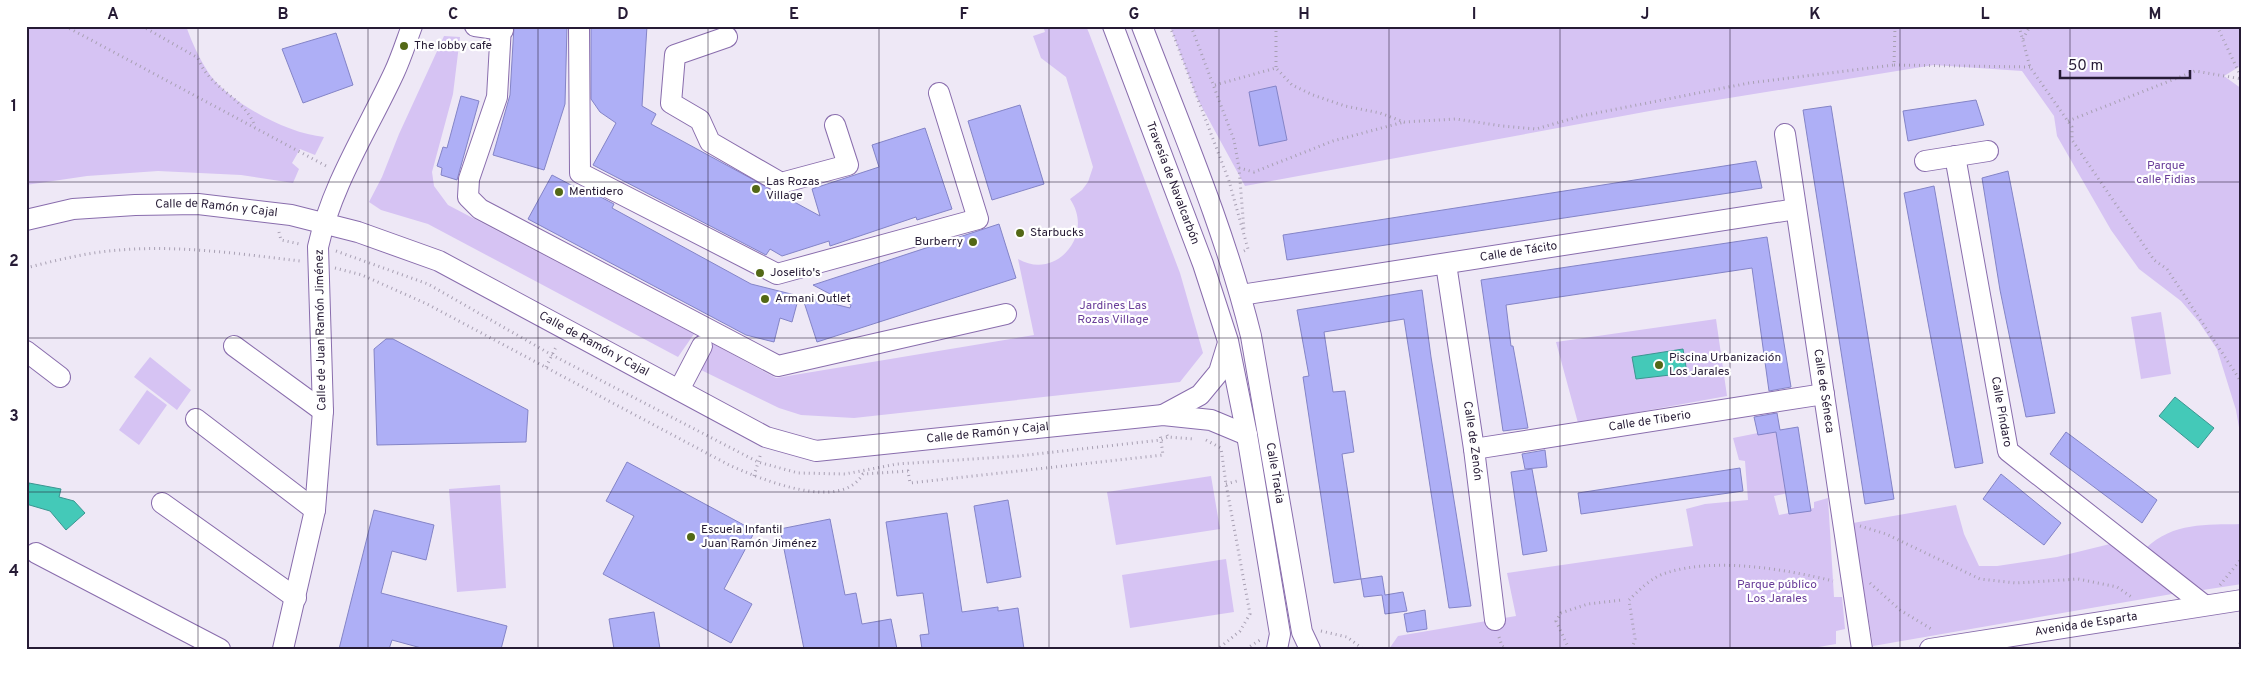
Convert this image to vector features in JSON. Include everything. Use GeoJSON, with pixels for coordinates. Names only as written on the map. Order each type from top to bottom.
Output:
{"type":"FeatureCollection","features":[{"type":"Feature","properties":{"kind":"street","name":"Calle de Juan Ramón Jiménez"},"geometry":{"type":"LineString","coordinates":[[283,649],[315,510],[323,411],[318,247],[324,222],[342,175],[395,72],[412,26]]}},
{"type":"Feature","properties":{"kind":"street"},"geometry":{"type":"LineString","coordinates":[[475,26],[502,28],[497,97],[469,179],[468,197],[480,209],[778,366],[1006,314]]}},
{"type":"Feature","properties":{"kind":"street"},"geometry":{"type":"LineString","coordinates":[[580,26],[580,173],[777,274],[978,219],[939,93]]}},
{"type":"Feature","properties":{"kind":"street","name":"Travesía de Navalcarbón"},"geometry":{"type":"LineString","coordinates":[[1113,26],[1203,264],[1228,341]]}},
{"type":"Feature","properties":{"kind":"street"},"geometry":{"type":"LineString","coordinates":[[1142,26],[1219,228],[1241,295]]}},
{"type":"Feature","properties":{"kind":"street"},"geometry":{"type":"LineString","coordinates":[[727,37],[675,55],[670,103],[700,120],[710,142],[781,183],[848,165],[835,125]]}},
{"type":"Feature","properties":{"kind":"street","name":"Calle de Séneca"},"geometry":{"type":"LineString","coordinates":[[1785,134],[1843,524],[1845,575],[1862,649]]}},
{"type":"Feature","properties":{"kind":"street"},"geometry":{"type":"LineString","coordinates":[[1925,161],[1988,151]]}},
{"type":"Feature","properties":{"kind":"street","name":"Calle Píndaro"},"geometry":{"type":"LineString","coordinates":[[1955,156],[2008,451],[2204,605]]}},
{"type":"Feature","properties":{"kind":"street","name":"Calle de Ramón y Cajal"},"geometry":{"type":"LineString","coordinates":[[26,220],[73,210],[135,205],[198,204],[282,213],[324,222],[439,261],[766,437],[816,451],[1163,415],[1212,420],[1247,435]]}},
{"type":"Feature","properties":{"kind":"street","name":"Calle de Tácito"},"geometry":{"type":"LineString","coordinates":[[1241,295],[1796,209]]}},
{"type":"Feature","properties":{"kind":"street","name":"Calle de Zenón"},"geometry":{"type":"LineString","coordinates":[[1446,264],[1474,449],[1495,620]]}},
{"type":"Feature","properties":{"kind":"street","name":"Calle Tracia"},"geometry":{"type":"LineString","coordinates":[[1241,295],[1251,336],[1306,640]]}},
{"type":"Feature","properties":{"kind":"street","name":"Calle de Ramón y Cajal"},"geometry":{"type":"LineString","coordinates":[[1163,415],[1200,395],[1219,372],[1228,341]]}},
{"type":"Feature","properties":{"kind":"street","name":"Calle Tracia"},"geometry":{"type":"LineString","coordinates":[[1228,341],[1247,435],[1280,634],[1277,649]]}},
{"type":"Feature","properties":{"kind":"street"},"geometry":{"type":"LineString","coordinates":[[234,346],[323,411]]}},
{"type":"Feature","properties":{"kind":"street"},"geometry":{"type":"LineString","coordinates":[[679,390],[702,346]]}},
{"type":"Feature","properties":{"kind":"street"},"geometry":{"type":"LineString","coordinates":[[26,351],[60,377]]}},
{"type":"Feature","properties":{"kind":"street","name":"Calle de Tiberio"},"geometry":{"type":"LineString","coordinates":[[1474,449],[1824,394]]}},
{"type":"Feature","properties":{"kind":"street"},"geometry":{"type":"LineString","coordinates":[[196,419],[315,510]]}},
{"type":"Feature","properties":{"kind":"street"},"geometry":{"type":"LineString","coordinates":[[162,503],[296,598]]}},
{"type":"Feature","properties":{"kind":"street"},"geometry":{"type":"LineString","coordinates":[[36,553],[220,649]]}},
{"type":"Feature","properties":{"kind":"street","name":"Avenida de Esparta"},"geometry":{"type":"LineString","coordinates":[[1930,649],[2242,600]]}},
{"type":"Feature","properties":{"kind":"path"},"geometry":{"type":"LineString","coordinates":[[66,26],[342,175]]}},
{"type":"Feature","properties":{"kind":"path"},"geometry":{"type":"LineString","coordinates":[[142,26],[198,58],[202,69],[246,110],[256,128]]}},
{"type":"Feature","properties":{"kind":"path"},"geometry":{"type":"LineString","coordinates":[[1191,26],[1215,85],[1234,140],[1239,168],[1244,236]]}},
{"type":"Feature","properties":{"kind":"path"},"geometry":{"type":"LineString","coordinates":[[1276,26],[1276,68],[1292,85],[1313,95],[1346,106],[1380,112],[1404,122]]}},
{"type":"Feature","properties":{"kind":"path"},"geometry":{"type":"LineString","coordinates":[[1894,65],[1896,26]]}},
{"type":"Feature","properties":{"kind":"path"},"geometry":{"type":"LineString","coordinates":[[2019,26],[2030,67],[2072,127],[2072,140],[2154,260],[2167,269],[2242,383]]}},
{"type":"Feature","properties":{"kind":"path"},"geometry":{"type":"LineString","coordinates":[[2022,40],[2030,26]]}},
{"type":"Feature","properties":{"kind":"path"},"geometry":{"type":"LineString","coordinates":[[2217,26],[2242,79]]}},
{"type":"Feature","properties":{"kind":"path"},"geometry":{"type":"LineString","coordinates":[[1239,168],[1254,172],[1364,131],[1404,122],[1456,119],[1536,129],[1581,116],[1739,85],[1894,65],[2030,67]]}},
{"type":"Feature","properties":{"kind":"path"},"geometry":{"type":"LineString","coordinates":[[1215,85],[1276,68]]}},
{"type":"Feature","properties":{"kind":"path"},"geometry":{"type":"LineString","coordinates":[[2068,121],[2195,71],[2242,79]]}},
{"type":"Feature","properties":{"kind":"path"},"geometry":{"type":"LineString","coordinates":[[26,268],[62,259],[120,250],[201,250],[318,264]]}},
{"type":"Feature","properties":{"kind":"path"},"geometry":{"type":"LineString","coordinates":[[546,367],[566,329]]}},
{"type":"Feature","properties":{"kind":"path"},"geometry":{"type":"LineString","coordinates":[[1843,524],[1863,526],[1886,534],[1980,579],[2016,583],[2078,580],[2116,587],[2154,613]]}},
{"type":"Feature","properties":{"kind":"path"},"geometry":{"type":"LineString","coordinates":[[2204,605],[2242,558]]}},
{"type":"Feature","properties":{"kind":"path"},"geometry":{"type":"LineString","coordinates":[[1632,649],[1635,639],[1629,600],[1640,589],[1665,573],[1695,567],[1740,566],[1845,575],[1889,598],[1900,610],[1953,645]]}},
{"type":"Feature","properties":{"kind":"path"},"geometry":{"type":"LineString","coordinates":[[1569,649],[1556,621],[1561,613],[1588,604],[1622,600]]}},
{"type":"Feature","properties":{"kind":"path"},"geometry":{"type":"LineString","coordinates":[[2239,649],[2242,628]]}},
{"type":"Feature","properties":{"kind":"path"},"geometry":{"type":"LineString","coordinates":[[1306,640],[1323,631],[1347,637],[1363,649]]}},
{"type":"Feature","properties":{"kind":"green space"},"geometry":{"type":"Polygon","coordinates":[[[26,26],[186,26],[196,51],[210,75],[232,96],[246,107],[278,124],[310,135],[324,137],[315,155],[300,149],[292,163],[299,169],[293,183],[241,175],[158,171],[87,176],[26,185],[26,26]]]}},
{"type":"Feature","properties":{"kind":"green space","name":"Jardines Las Rozas Village"},"geometry":{"type":"Polygon","coordinates":[[[1043,26],[1086,26],[1089,33],[1180,273],[1203,353],[1180,382],[854,418],[801,415],[779,408],[701,370],[713,344],[776,378],[1034,335],[1018,259],[1032,264],[1046,264],[1058,259],[1068,251],[1075,240],[1078,227],[1077,213],[1070,199],[1082,190],[1088,182],[1093,167],[1066,77],[1041,58],[1033,36],[1045,32],[1043,26]]]}},
{"type":"Feature","properties":{"kind":"green space","name":"Parque calle Fidias"},"geometry":{"type":"Polygon","coordinates":[[[1170,26],[2242,26],[2242,65],[2224,76],[2242,89],[2242,445],[2236,410],[2217,349],[2199,322],[2181,301],[2139,269],[2111,230],[2057,136],[2054,116],[2022,71],[1934,65],[1655,110],[1245,186],[1197,98],[1170,26]]]}},
{"type":"Feature","properties":{"kind":"green space"},"geometry":{"type":"Polygon","coordinates":[[[444,36],[460,37],[453,94],[432,172],[434,186],[448,205],[694,334],[678,357],[428,224],[381,210],[369,202],[382,177],[399,134],[444,36]]]}},
{"type":"Feature","properties":{"kind":"green space"},"geometry":{"type":"Polygon","coordinates":[[[2161,312],[2171,374],[2141,379],[2131,317],[2161,312]]]}},
{"type":"Feature","properties":{"kind":"green space"},"geometry":{"type":"Polygon","coordinates":[[[1716,319],[1727,396],[1578,423],[1556,342],[1716,319]]]}},
{"type":"Feature","properties":{"kind":"green space"},"geometry":{"type":"Polygon","coordinates":[[[150,357],[191,390],[177,410],[134,377],[150,357]]]}},
{"type":"Feature","properties":{"kind":"green space"},"geometry":{"type":"Polygon","coordinates":[[[147,390],[167,405],[139,445],[119,430],[147,390]]]}},
{"type":"Feature","properties":{"kind":"green space","name":"Parque público Los Jarales"},"geometry":{"type":"Polygon","coordinates":[[[1778,429],[1788,493],[1774,496],[1779,515],[1814,508],[1814,502],[1828,498],[1834,597],[1842,597],[1845,629],[1836,631],[1836,644],[1807,649],[1389,649],[1398,636],[1516,616],[1507,573],[1693,546],[1686,509],[1705,504],[1748,500],[1745,461],[1739,460],[1733,438],[1778,429]]]}},
{"type":"Feature","properties":{"kind":"green space"},"geometry":{"type":"Polygon","coordinates":[[[1211,476],[1220,529],[1116,545],[1107,492],[1211,476]]]}},
{"type":"Feature","properties":{"kind":"green space"},"geometry":{"type":"Polygon","coordinates":[[[500,485],[506,588],[457,592],[449,489],[500,485]]]}},
{"type":"Feature","properties":{"kind":"green space"},"geometry":{"type":"Polygon","coordinates":[[[1956,505],[1964,534],[1979,566],[1997,566],[2057,557],[2110,544],[2173,591],[2172,594],[1873,646],[1853,523],[1956,505]]]}},
{"type":"Feature","properties":{"kind":"green space"},"geometry":{"type":"Polygon","coordinates":[[[2242,524],[2242,584],[2203,590],[2146,548],[2168,533],[2179,529],[2203,525],[2242,524]]]}},
{"type":"Feature","properties":{"kind":"green space"},"geometry":{"type":"Polygon","coordinates":[[[1226,559],[1234,612],[1130,628],[1122,575],[1226,559]]]}},
{"type":"Feature","properties":{"kind":"shaded area","name":"Piscina Urbanización Los Jarales"},"geometry":{"type":"Polygon","coordinates":[[[1683,349],[1687,373],[1636,379],[1632,357],[1683,349]]]}},
{"type":"Feature","properties":{"kind":"shaded area"},"geometry":{"type":"Polygon","coordinates":[[[2175,397],[2214,428],[2198,448],[2159,416],[2175,397]]]}},
{"type":"Feature","properties":{"kind":"shaded area"},"geometry":{"type":"Polygon","coordinates":[[[29,483],[61,489],[59,497],[74,501],[85,513],[66,530],[50,511],[26,504],[29,483]]]}},
{"type":"Feature","properties":{"kind":"building"},"geometry":{"type":"Polygon","coordinates":[[[514,26],[567,26],[565,104],[544,170],[493,155],[510,95],[514,26]]]}},
{"type":"Feature","properties":{"kind":"building"},"geometry":{"type":"Polygon","coordinates":[[[591,26],[647,26],[642,106],[656,114],[651,124],[820,216],[812,189],[879,167],[872,145],[925,128],[952,209],[917,220],[916,217],[830,246],[829,241],[782,256],[770,249],[766,255],[593,165],[616,123],[600,112],[591,99],[591,26]]]}},
{"type":"Feature","properties":{"kind":"building"},"geometry":{"type":"Polygon","coordinates":[[[336,33],[353,85],[303,103],[282,49],[336,33]]]}},
{"type":"Feature","properties":{"kind":"building"},"geometry":{"type":"Polygon","coordinates":[[[1276,86],[1287,140],[1259,146],[1249,92],[1276,86]]]}},
{"type":"Feature","properties":{"kind":"building"},"geometry":{"type":"Polygon","coordinates":[[[461,96],[479,101],[457,180],[441,175],[442,168],[437,166],[443,147],[447,148],[461,96]]]}},
{"type":"Feature","properties":{"kind":"building"},"geometry":{"type":"Polygon","coordinates":[[[1976,100],[1984,125],[1908,141],[1903,111],[1976,100]]]}},
{"type":"Feature","properties":{"kind":"building"},"geometry":{"type":"Polygon","coordinates":[[[1020,105],[1044,184],[992,200],[968,121],[1020,105]]]}},
{"type":"Feature","properties":{"kind":"building"},"geometry":{"type":"Polygon","coordinates":[[[1831,106],[1894,499],[1865,504],[1803,110],[1831,106]]]}},
{"type":"Feature","properties":{"kind":"building"},"geometry":{"type":"Polygon","coordinates":[[[1756,161],[1762,188],[1287,260],[1283,235],[1756,161]]]}},
{"type":"Feature","properties":{"kind":"building"},"geometry":{"type":"Polygon","coordinates":[[[2008,171],[2055,413],[2026,417],[2000,290],[1982,178],[2008,171]]]}},
{"type":"Feature","properties":{"kind":"building"},"geometry":{"type":"Polygon","coordinates":[[[552,175],[592,196],[593,193],[614,204],[612,208],[751,284],[799,296],[792,322],[780,318],[774,342],[746,335],[528,219],[552,175]]]}},
{"type":"Feature","properties":{"kind":"building"},"geometry":{"type":"Polygon","coordinates":[[[1934,186],[1983,463],[1955,468],[1904,193],[1934,186]]]}},
{"type":"Feature","properties":{"kind":"building"},"geometry":{"type":"Polygon","coordinates":[[[999,224],[1016,278],[817,342],[802,296],[850,308],[851,305],[813,285],[999,224]]]}},
{"type":"Feature","properties":{"kind":"building"},"geometry":{"type":"Polygon","coordinates":[[[1767,237],[1791,387],[1769,391],[1752,268],[1506,305],[1511,346],[1513,346],[1528,428],[1503,431],[1481,280],[1767,237]]]}},
{"type":"Feature","properties":{"kind":"building"},"geometry":{"type":"Polygon","coordinates":[[[1422,290],[1471,606],[1449,608],[1404,319],[1324,332],[1333,392],[1345,391],[1354,452],[1342,454],[1361,579],[1334,583],[1303,377],[1309,376],[1297,310],[1422,290]]]}},
{"type":"Feature","properties":{"kind":"building"},"geometry":{"type":"Polygon","coordinates":[[[386,339],[393,339],[528,410],[526,442],[377,445],[374,349],[386,339]]]}},
{"type":"Feature","properties":{"kind":"building"},"geometry":{"type":"Polygon","coordinates":[[[1777,413],[1780,430],[1798,427],[1811,511],[1789,514],[1776,432],[1758,435],[1754,417],[1777,413]]]}},
{"type":"Feature","properties":{"kind":"building"},"geometry":{"type":"Polygon","coordinates":[[[2066,432],[2157,500],[2142,523],[2050,454],[2066,432]]]}},
{"type":"Feature","properties":{"kind":"building"},"geometry":{"type":"Polygon","coordinates":[[[1545,450],[1547,467],[1525,469],[1522,454],[1545,450]]]}},
{"type":"Feature","properties":{"kind":"building"},"geometry":{"type":"Polygon","coordinates":[[[627,462],[755,531],[724,589],[752,604],[731,643],[603,574],[634,516],[606,501],[627,462]]]}},
{"type":"Feature","properties":{"kind":"building"},"geometry":{"type":"Polygon","coordinates":[[[1740,468],[1743,491],[1581,514],[1578,493],[1740,468]]]}},
{"type":"Feature","properties":{"kind":"building"},"geometry":{"type":"Polygon","coordinates":[[[1532,469],[1547,551],[1523,555],[1511,472],[1532,469]]]}},
{"type":"Feature","properties":{"kind":"building"},"geometry":{"type":"Polygon","coordinates":[[[2001,474],[2061,523],[2044,545],[1983,499],[2001,474]]]}},
{"type":"Feature","properties":{"kind":"building"},"geometry":{"type":"Polygon","coordinates":[[[1008,500],[1021,577],[987,583],[974,506],[1008,500]]]}},
{"type":"Feature","properties":{"kind":"building"},"geometry":{"type":"Polygon","coordinates":[[[374,510],[434,525],[426,560],[392,551],[381,593],[507,626],[501,649],[425,649],[392,640],[389,649],[339,649],[374,510]]]}},
{"type":"Feature","properties":{"kind":"building"},"geometry":{"type":"Polygon","coordinates":[[[947,513],[962,612],[998,607],[998,611],[1018,608],[1024,649],[922,649],[920,635],[929,634],[923,593],[897,596],[886,522],[947,513]]]}},
{"type":"Feature","properties":{"kind":"building"},"geometry":{"type":"Polygon","coordinates":[[[830,519],[845,595],[856,593],[862,624],[891,619],[897,649],[804,649],[780,529],[830,519]]]}},
{"type":"Feature","properties":{"kind":"building"},"geometry":{"type":"Polygon","coordinates":[[[1382,576],[1385,595],[1403,592],[1407,611],[1385,614],[1382,595],[1364,597],[1361,579],[1382,576]]]}},
{"type":"Feature","properties":{"kind":"building"},"geometry":{"type":"Polygon","coordinates":[[[1425,610],[1427,629],[1407,632],[1404,614],[1425,610]]]}},
{"type":"Feature","properties":{"kind":"building"},"geometry":{"type":"Polygon","coordinates":[[[654,612],[660,649],[614,649],[609,619],[654,612]]]}},
{"type":"Feature","properties":{"kind":"place","name":"The lobby cafe"},"geometry":{"type":"Point","coordinates":[404,46]}},
{"type":"Feature","properties":{"kind":"place","name":"Las Rozas Village"},"geometry":{"type":"Point","coordinates":[756,189]}},
{"type":"Feature","properties":{"kind":"place","name":"Mentidero"},"geometry":{"type":"Point","coordinates":[559,192]}},
{"type":"Feature","properties":{"kind":"place","name":"Starbucks"},"geometry":{"type":"Point","coordinates":[1020,233]}},
{"type":"Feature","properties":{"kind":"place","name":"Burberry"},"geometry":{"type":"Point","coordinates":[973,242]}},
{"type":"Feature","properties":{"kind":"place","name":"Joselito's"},"geometry":{"type":"Point","coordinates":[760,273]}},
{"type":"Feature","properties":{"kind":"place","name":"Armani Outlet"},"geometry":{"type":"Point","coordinates":[765,299]}},
{"type":"Feature","properties":{"kind":"place","name":"Piscina Urbanización Los Jarales"},"geometry":{"type":"Point","coordinates":[1659,365]}},
{"type":"Feature","properties":{"kind":"place","name":"Escuela Infantil Juan Ramón Jiménez"},"geometry":{"type":"Point","coordinates":[691,537]}}]}
